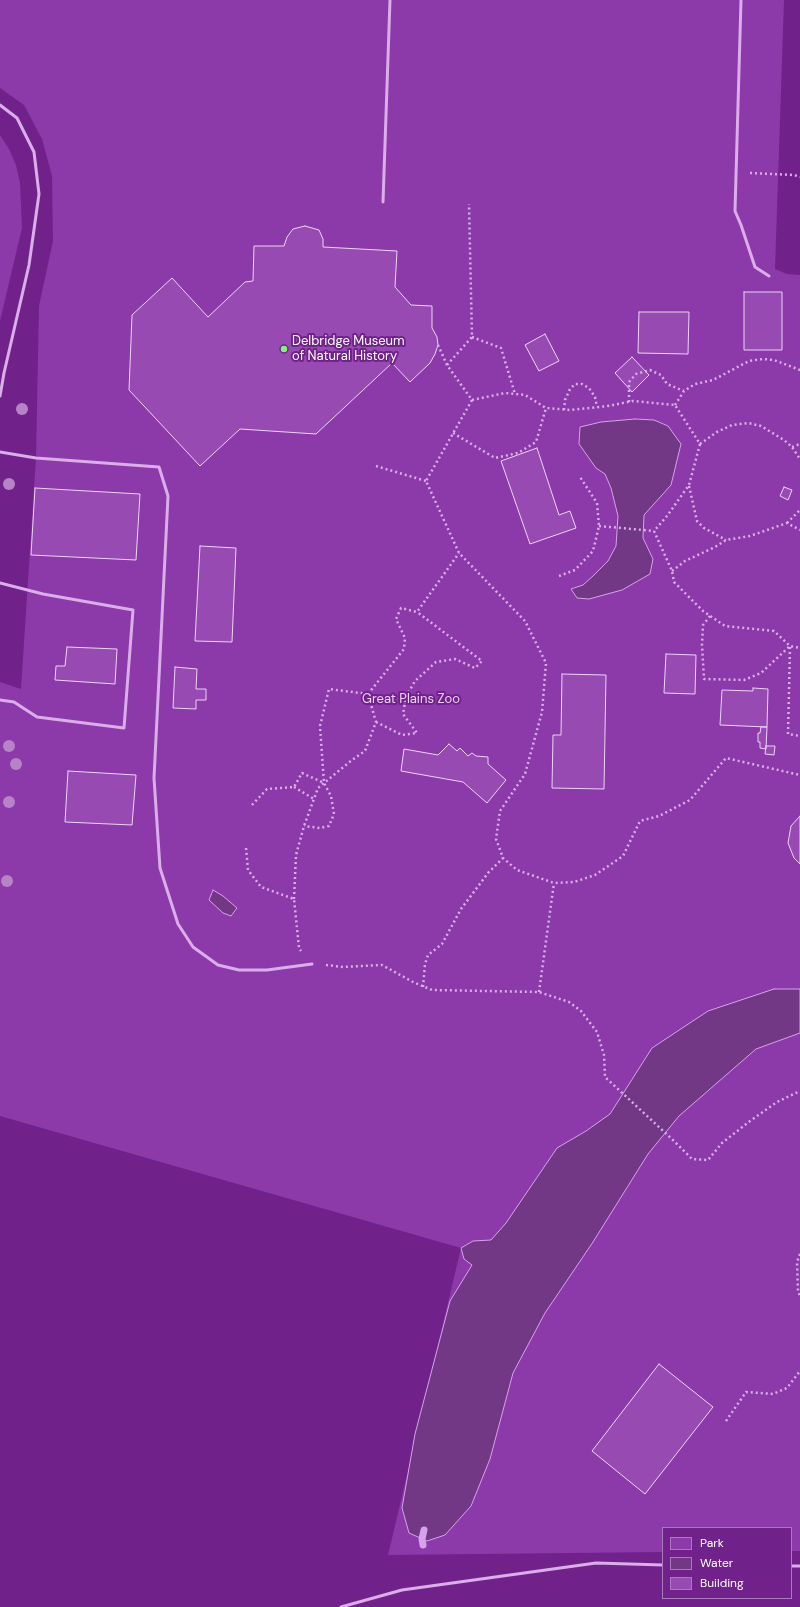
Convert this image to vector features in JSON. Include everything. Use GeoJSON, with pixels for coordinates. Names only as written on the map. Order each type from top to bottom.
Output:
{"type":"FeatureCollection","features":[{"type":"Feature","properties":{"kind":"lane"},"geometry":{"type":"LineString","coordinates":[[383,202],[390,0]]}},
{"type":"Feature","properties":{"kind":"lane"},"geometry":{"type":"LineString","coordinates":[[741,0],[735,211],[742,225],[756,267],[769,276]]}},
{"type":"Feature","properties":{"kind":"lane"},"geometry":{"type":"LineString","coordinates":[[0,105],[17,118],[34,152],[39,194],[29,265],[0,396]]}},
{"type":"Feature","properties":{"kind":"lane"},"geometry":{"type":"LineString","coordinates":[[0,452],[36,458],[159,467],[168,496],[154,778],[160,868],[178,924],[193,947],[218,965],[239,970],[267,970],[312,964]]}},
{"type":"Feature","properties":{"kind":"lane"},"geometry":{"type":"LineString","coordinates":[[0,583],[43,594],[133,610],[124,728],[37,717],[14,702],[0,700]]}},
{"type":"Feature","properties":{"kind":"lane"},"geometry":{"type":"LineString","coordinates":[[341,1607],[402,1590],[596,1563],[662,1565]]}},
{"type":"Feature","properties":{"kind":"path"},"geometry":{"type":"LineString","coordinates":[[736,173],[794,175],[800,177]]}},
{"type":"Feature","properties":{"kind":"path"},"geometry":{"type":"LineString","coordinates":[[447,365],[472,337],[469,204]]}},
{"type":"Feature","properties":{"kind":"path"},"geometry":{"type":"LineString","coordinates":[[472,337],[501,348],[515,394]]}},
{"type":"Feature","properties":{"kind":"path"},"geometry":{"type":"LineString","coordinates":[[438,344],[447,365],[472,400]]}},
{"type":"Feature","properties":{"kind":"path"},"geometry":{"type":"LineString","coordinates":[[675,405],[684,391],[695,384],[713,380],[749,361],[763,359],[774,360],[800,370]]}},
{"type":"Feature","properties":{"kind":"path"},"geometry":{"type":"LineString","coordinates":[[629,402],[629,382],[636,374],[650,370],[660,375],[667,384],[684,391]]}},
{"type":"Feature","properties":{"kind":"path"},"geometry":{"type":"LineString","coordinates":[[564,410],[565,400],[570,388],[575,384],[582,384],[589,388],[595,397],[598,407]]}},
{"type":"Feature","properties":{"kind":"path"},"geometry":{"type":"LineString","coordinates":[[426,481],[472,400],[505,393],[525,395],[546,408],[564,410],[598,407],[633,400],[675,405]]}},
{"type":"Feature","properties":{"kind":"path"},"geometry":{"type":"LineString","coordinates":[[675,405],[700,444]]}},
{"type":"Feature","properties":{"kind":"path"},"geometry":{"type":"LineString","coordinates":[[453,433],[495,458],[518,453],[536,442],[546,408]]}},
{"type":"Feature","properties":{"kind":"path"},"geometry":{"type":"LineString","coordinates":[[654,531],[667,516],[689,485],[700,444],[717,432],[732,425],[748,424],[760,426],[784,440],[792,447],[800,459]]}},
{"type":"Feature","properties":{"kind":"path"},"geometry":{"type":"LineString","coordinates":[[792,447],[800,444]]}},
{"type":"Feature","properties":{"kind":"path"},"geometry":{"type":"LineString","coordinates":[[376,466],[426,481],[459,553],[525,621],[546,663],[542,712],[525,774],[500,811],[496,839],[503,858],[517,870],[554,883],[574,882],[595,875],[623,856],[640,821],[659,816],[690,800],[726,758],[800,776]]}},
{"type":"Feature","properties":{"kind":"path"},"geometry":{"type":"LineString","coordinates":[[559,576],[576,570],[593,551],[599,526],[597,503],[580,478]]}},
{"type":"Feature","properties":{"kind":"path"},"geometry":{"type":"LineString","coordinates":[[689,485],[697,521],[704,528],[726,540]]}},
{"type":"Feature","properties":{"kind":"path"},"geometry":{"type":"LineString","coordinates":[[672,571],[685,561],[715,547],[726,540],[750,536],[787,523],[800,510]]}},
{"type":"Feature","properties":{"kind":"path"},"geometry":{"type":"LineString","coordinates":[[787,523],[800,530]]}},
{"type":"Feature","properties":{"kind":"path"},"geometry":{"type":"LineString","coordinates":[[599,526],[654,531]]}},
{"type":"Feature","properties":{"kind":"path"},"geometry":{"type":"LineString","coordinates":[[654,531],[672,571],[674,582],[703,611],[725,626],[774,631],[790,646],[800,648]]}},
{"type":"Feature","properties":{"kind":"path"},"geometry":{"type":"LineString","coordinates":[[417,612],[459,553]]}},
{"type":"Feature","properties":{"kind":"path"},"geometry":{"type":"LineString","coordinates":[[368,694],[404,649],[405,638],[396,619],[401,608],[417,612],[482,661],[475,668],[455,659],[436,662],[415,682],[406,697],[404,714],[417,733],[402,735],[376,722]]}},
{"type":"Feature","properties":{"kind":"path"},"geometry":{"type":"LineString","coordinates":[[710,616],[704,626],[702,645],[704,679],[744,680],[761,673],[790,646]]}},
{"type":"Feature","properties":{"kind":"path"},"geometry":{"type":"LineString","coordinates":[[790,646],[788,734],[800,736]]}},
{"type":"Feature","properties":{"kind":"path"},"geometry":{"type":"LineString","coordinates":[[304,826],[320,828],[329,826],[334,814],[331,796],[324,783],[320,726],[329,689],[368,694]]}},
{"type":"Feature","properties":{"kind":"path"},"geometry":{"type":"LineString","coordinates":[[368,694],[376,722],[365,751],[318,788],[304,826],[296,855],[294,899],[299,948],[312,964],[343,967],[382,965],[423,987],[432,990],[539,992],[568,1002],[581,1010],[597,1032],[604,1055],[605,1078],[692,1159],[708,1160],[722,1143],[750,1121],[777,1102],[800,1091]]}},
{"type":"Feature","properties":{"kind":"path"},"geometry":{"type":"LineString","coordinates":[[294,787],[302,773],[324,783]]}},
{"type":"Feature","properties":{"kind":"path"},"geometry":{"type":"LineString","coordinates":[[252,805],[267,789],[294,787],[315,799]]}},
{"type":"Feature","properties":{"kind":"path"},"geometry":{"type":"LineString","coordinates":[[246,848],[248,870],[261,887],[294,899]]}},
{"type":"Feature","properties":{"kind":"path"},"geometry":{"type":"LineString","coordinates":[[423,987],[425,964],[428,954],[442,944],[461,910],[488,873],[503,858]]}},
{"type":"Feature","properties":{"kind":"path"},"geometry":{"type":"LineString","coordinates":[[539,992],[554,883]]}},
{"type":"Feature","properties":{"kind":"path"},"geometry":{"type":"LineString","coordinates":[[800,1254],[797,1262],[798,1291],[800,1296]]}},
{"type":"Feature","properties":{"kind":"path"},"geometry":{"type":"LineString","coordinates":[[726,1421],[746,1392],[773,1394],[787,1388],[800,1370]]}},
{"type":"Feature","properties":{"kind":"green space","name":"Great Plains Zoo"},"geometry":{"type":"Polygon","coordinates":[[[0,0],[784,0],[775,269],[787,274],[800,275],[800,1551],[792,1551],[792,1527],[662,1527],[662,1552],[388,1555],[461,1248],[0,1116],[0,682],[21,689],[36,458],[39,306],[53,241],[52,176],[42,139],[24,105],[0,88],[0,0]]]}},
{"type":"Feature","properties":{"kind":"green space"},"geometry":{"type":"Polygon","coordinates":[[[0,135],[9,149],[16,165],[20,183],[22,228],[0,321],[0,135]]]}},
{"type":"Feature","properties":{"kind":"water"},"geometry":{"type":"Polygon","coordinates":[[[635,419],[654,420],[668,426],[681,444],[671,485],[644,515],[643,538],[653,559],[650,574],[622,590],[589,599],[577,598],[571,589],[583,585],[593,576],[608,561],[616,546],[618,516],[611,488],[605,474],[596,468],[579,444],[580,427],[601,422],[635,419]]]}},
{"type":"Feature","properties":{"kind":"water"},"geometry":{"type":"Polygon","coordinates":[[[213,890],[237,908],[231,916],[223,913],[209,900],[213,890]]]}},
{"type":"Feature","properties":{"kind":"water"},"geometry":{"type":"Polygon","coordinates":[[[774,989],[800,989],[800,1033],[756,1049],[679,1116],[648,1154],[593,1242],[545,1313],[513,1373],[490,1459],[471,1506],[445,1535],[427,1541],[409,1533],[402,1508],[415,1434],[450,1301],[472,1265],[464,1259],[461,1248],[473,1241],[491,1240],[506,1223],[557,1148],[586,1131],[610,1114],[652,1048],[708,1011],[774,989]]]}},
{"type":"Feature","properties":{"kind":"building","name":"Delbridge Museum of Natural History"},"geometry":{"type":"Polygon","coordinates":[[[305,226],[319,230],[323,239],[323,247],[397,251],[395,287],[411,305],[432,306],[432,328],[437,337],[438,345],[435,354],[430,363],[410,382],[392,363],[316,434],[240,429],[200,466],[129,390],[132,315],[172,278],[208,317],[245,282],[253,281],[254,246],[284,246],[287,237],[293,229],[305,226]]]}},
{"type":"Feature","properties":{"kind":"building"},"geometry":{"type":"Polygon","coordinates":[[[744,292],[782,292],[782,350],[744,350],[744,292]]]}},
{"type":"Feature","properties":{"kind":"building"},"geometry":{"type":"Polygon","coordinates":[[[639,312],[689,312],[688,354],[638,353],[639,312]]]}},
{"type":"Feature","properties":{"kind":"building"},"geometry":{"type":"Polygon","coordinates":[[[545,334],[559,361],[539,371],[525,345],[545,334]]]}},
{"type":"Feature","properties":{"kind":"building"},"geometry":{"type":"Polygon","coordinates":[[[632,357],[649,375],[632,392],[615,373],[632,357]]]}},
{"type":"Feature","properties":{"kind":"building"},"geometry":{"type":"Polygon","coordinates":[[[537,448],[559,515],[570,511],[576,528],[530,544],[501,461],[537,448]]]}},
{"type":"Feature","properties":{"kind":"building"},"geometry":{"type":"Polygon","coordinates":[[[784,487],[792,490],[788,500],[780,496],[784,487]]]}},
{"type":"Feature","properties":{"kind":"building"},"geometry":{"type":"Polygon","coordinates":[[[35,488],[140,494],[136,560],[31,555],[35,488]]]}},
{"type":"Feature","properties":{"kind":"building"},"geometry":{"type":"Polygon","coordinates":[[[200,546],[236,548],[232,642],[195,641],[200,546]]]}},
{"type":"Feature","properties":{"kind":"building"},"geometry":{"type":"Polygon","coordinates":[[[67,647],[117,649],[115,684],[55,680],[56,666],[65,666],[67,647]]]}},
{"type":"Feature","properties":{"kind":"building"},"geometry":{"type":"Polygon","coordinates":[[[666,654],[696,655],[695,694],[664,693],[666,654]]]}},
{"type":"Feature","properties":{"kind":"building"},"geometry":{"type":"Polygon","coordinates":[[[175,667],[197,669],[196,689],[206,689],[206,700],[196,700],[196,709],[173,708],[175,667]]]}},
{"type":"Feature","properties":{"kind":"building"},"geometry":{"type":"Polygon","coordinates":[[[562,674],[606,675],[604,789],[552,788],[553,735],[561,735],[562,674]]]}},
{"type":"Feature","properties":{"kind":"building"},"geometry":{"type":"Polygon","coordinates":[[[753,688],[768,689],[767,727],[720,725],[722,690],[753,691],[753,688]]]}},
{"type":"Feature","properties":{"kind":"building"},"geometry":{"type":"Polygon","coordinates":[[[761,727],[767,727],[766,749],[760,748],[760,742],[758,742],[758,733],[760,733],[761,727]]]}},
{"type":"Feature","properties":{"kind":"building"},"geometry":{"type":"Polygon","coordinates":[[[449,744],[457,751],[460,748],[468,756],[472,753],[476,756],[488,757],[488,764],[506,780],[487,803],[463,782],[401,771],[404,749],[438,755],[449,744]]]}},
{"type":"Feature","properties":{"kind":"building"},"geometry":{"type":"Polygon","coordinates":[[[766,746],[775,746],[774,755],[765,754],[766,746]]]}},
{"type":"Feature","properties":{"kind":"building"},"geometry":{"type":"Polygon","coordinates":[[[68,771],[136,775],[132,825],[65,822],[68,771]]]}},
{"type":"Feature","properties":{"kind":"building"},"geometry":{"type":"Polygon","coordinates":[[[800,816],[800,864],[794,858],[788,843],[791,826],[800,816]]]}},
{"type":"Feature","properties":{"kind":"building"},"geometry":{"type":"Polygon","coordinates":[[[659,1364],[713,1407],[645,1494],[592,1451],[659,1364]]]}},
{"type":"Feature","properties":{"kind":"waterway"},"geometry":{"type":"LineString","coordinates":[[423,1545],[422,1539],[424,1530]]}},
{"type":"Feature","properties":{"kind":"place","name":"Delbridge Museum of Natural History"},"geometry":{"type":"Point","coordinates":[284,349]}}]}
